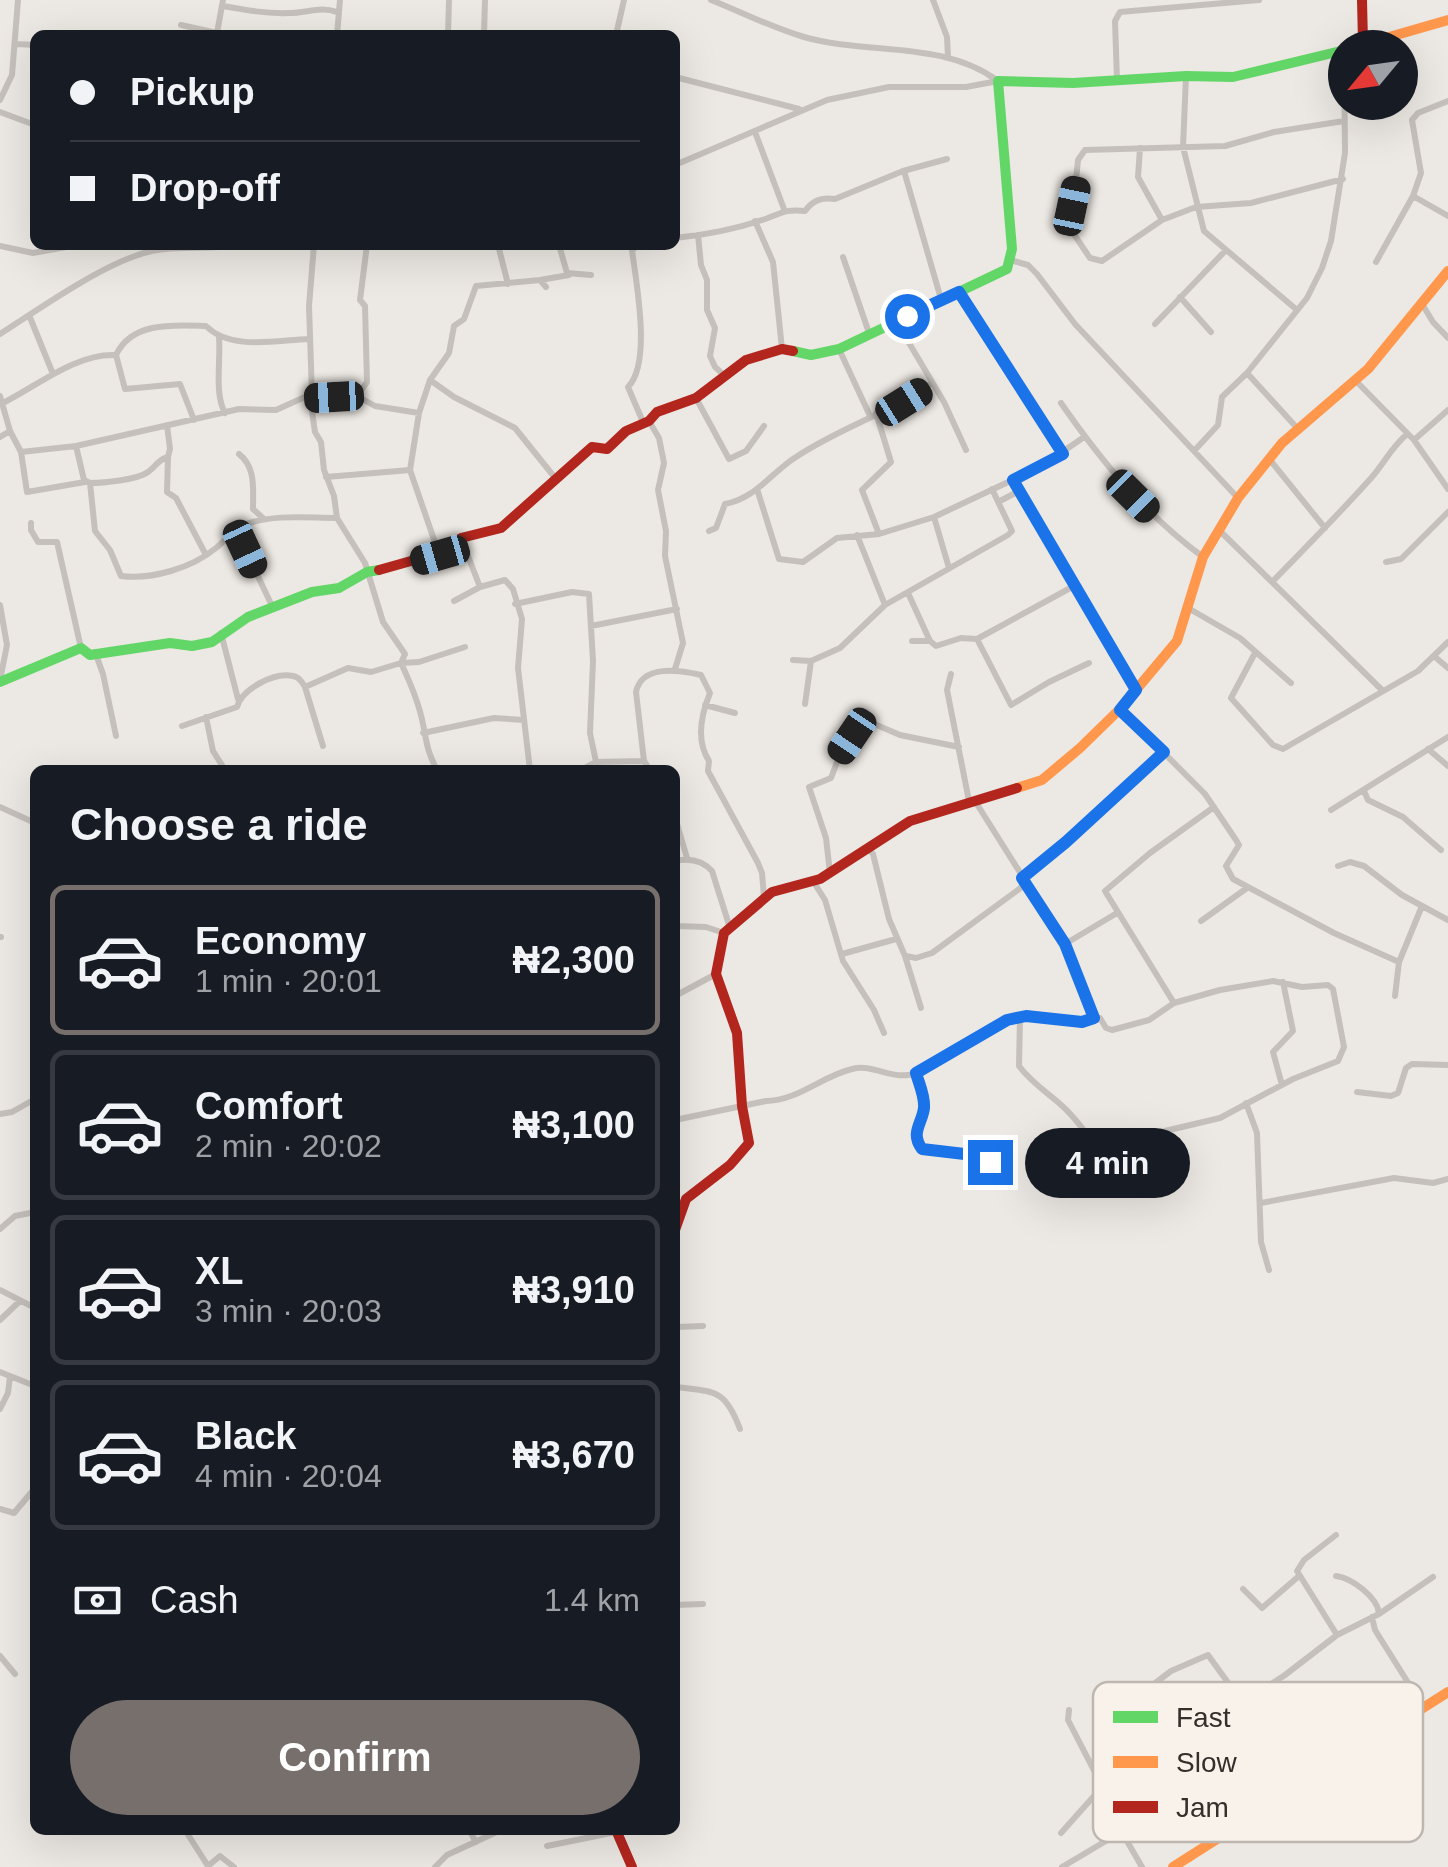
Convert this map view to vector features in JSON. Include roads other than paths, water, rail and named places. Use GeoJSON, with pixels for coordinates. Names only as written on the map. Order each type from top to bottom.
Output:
{"type":"FeatureCollection","features":[{"type":"Feature","properties":{"kind":"street"},"geometry":{"type":"LineString","coordinates":[[0,100],[12,75],[18,0]]}},
{"type":"Feature","properties":{"kind":"street"},"geometry":{"type":"LineString","coordinates":[[338,30],[340,0]]}},
{"type":"Feature","properties":{"kind":"street"},"geometry":{"type":"LineString","coordinates":[[448,30],[449,0]]}},
{"type":"Feature","properties":{"kind":"street"},"geometry":{"type":"LineString","coordinates":[[484,30],[485,0]]}},
{"type":"Feature","properties":{"kind":"street"},"geometry":{"type":"LineString","coordinates":[[617,30],[624,0]]}},
{"type":"Feature","properties":{"kind":"street"},"geometry":{"type":"LineString","coordinates":[[711,0],[805,38],[948,57],[998,81]]}},
{"type":"Feature","properties":{"kind":"street"},"geometry":{"type":"LineString","coordinates":[[948,0],[934,4],[947,37],[948,57]]}},
{"type":"Feature","properties":{"kind":"street"},"geometry":{"type":"LineString","coordinates":[[1116,80],[1115,21],[1120,12],[1259,0]]}},
{"type":"Feature","properties":{"kind":"street"},"geometry":{"type":"LineString","coordinates":[[1362,0],[1363,30]]}},
{"type":"Feature","properties":{"kind":"street"},"geometry":{"type":"LineString","coordinates":[[218,30],[223,3],[268,13],[326,8],[338,12]]}},
{"type":"Feature","properties":{"kind":"street"},"geometry":{"type":"LineString","coordinates":[[1409,30],[1448,20]]}},
{"type":"Feature","properties":{"kind":"street"},"geometry":{"type":"LineString","coordinates":[[182,25],[201,30]]}},
{"type":"Feature","properties":{"kind":"street"},"geometry":{"type":"LineString","coordinates":[[17,44],[30,45]]}},
{"type":"Feature","properties":{"kind":"street"},"geometry":{"type":"LineString","coordinates":[[680,163],[828,100],[889,87],[1250,75],[1328,54]]}},
{"type":"Feature","properties":{"kind":"street"},"geometry":{"type":"LineString","coordinates":[[1186,76],[1183,147],[1204,232],[1297,310]]}},
{"type":"Feature","properties":{"kind":"street"},"geometry":{"type":"LineString","coordinates":[[680,78],[801,110]]}},
{"type":"Feature","properties":{"kind":"street"},"geometry":{"type":"LineString","coordinates":[[31,523],[30,530],[38,542],[57,542],[80,648],[90,656],[95,652],[170,642],[192,646],[212,642],[248,618],[312,592],[339,588],[367,572],[440,555],[457,548],[462,538],[501,528],[592,447],[607,450],[626,431],[657,412],[696,398],[746,360],[782,349],[812,354],[839,349],[1007,268],[1010,260],[998,81]]}},
{"type":"Feature","properties":{"kind":"street"},"geometry":{"type":"LineString","coordinates":[[1376,262],[1422,173],[1412,120],[1418,113],[1448,101]]}},
{"type":"Feature","properties":{"kind":"street"},"geometry":{"type":"LineString","coordinates":[[0,112],[30,124]]}},
{"type":"Feature","properties":{"kind":"street"},"geometry":{"type":"LineString","coordinates":[[1194,451],[1218,425],[1222,397],[1247,373],[1297,310],[1322,268],[1332,241],[1342,179],[1344,122],[1274,132],[1224,146],[1085,150],[1078,160],[1071,230],[1090,258],[1102,262],[1162,220],[1196,207],[1252,202],[1342,179]]}},
{"type":"Feature","properties":{"kind":"street"},"geometry":{"type":"LineString","coordinates":[[755,132],[784,208]]}},
{"type":"Feature","properties":{"kind":"street"},"geometry":{"type":"LineString","coordinates":[[1140,148],[1138,177],[1162,220]]}},
{"type":"Feature","properties":{"kind":"street"},"geometry":{"type":"LineString","coordinates":[[680,237],[755,221],[784,208],[805,211],[810,203],[824,197],[835,198],[903,170],[947,159]]}},
{"type":"Feature","properties":{"kind":"street"},"geometry":{"type":"LineString","coordinates":[[903,170],[941,300]]}},
{"type":"Feature","properties":{"kind":"street"},"geometry":{"type":"LineString","coordinates":[[1413,196],[1448,216]]}},
{"type":"Feature","properties":{"kind":"street"},"geometry":{"type":"LineString","coordinates":[[755,221],[774,262],[782,349]]}},
{"type":"Feature","properties":{"kind":"street"},"geometry":{"type":"LineString","coordinates":[[698,235],[707,310],[715,328],[710,356],[725,376]]}},
{"type":"Feature","properties":{"kind":"street"},"geometry":{"type":"LineString","coordinates":[[0,246],[33,253],[50,250]]}},
{"type":"Feature","properties":{"kind":"street"},"geometry":{"type":"LineString","coordinates":[[0,334],[28,314],[137,255],[163,250]]}},
{"type":"Feature","properties":{"kind":"street"},"geometry":{"type":"LineString","coordinates":[[314,250],[309,397],[326,477],[337,518],[357,547],[383,622],[405,654],[401,663],[414,690],[426,750],[434,765]]}},
{"type":"Feature","properties":{"kind":"street"},"geometry":{"type":"LineString","coordinates":[[357,396],[368,382],[365,306],[360,300],[366,250]]}},
{"type":"Feature","properties":{"kind":"street"},"geometry":{"type":"LineString","coordinates":[[499,250],[508,284]]}},
{"type":"Feature","properties":{"kind":"street"},"geometry":{"type":"LineString","coordinates":[[560,250],[570,274]]}},
{"type":"Feature","properties":{"kind":"street"},"geometry":{"type":"LineString","coordinates":[[632,250],[641,312],[638,376],[628,387],[658,438],[664,463],[658,490],[666,530],[665,556],[683,643],[675,669]]}},
{"type":"Feature","properties":{"kind":"street"},"geometry":{"type":"LineString","coordinates":[[1154,324],[1225,251]]}},
{"type":"Feature","properties":{"kind":"street"},"geometry":{"type":"LineString","coordinates":[[843,258],[869,334]]}},
{"type":"Feature","properties":{"kind":"street"},"geometry":{"type":"LineString","coordinates":[[1010,260],[1028,265],[1037,274],[1076,324],[1238,498]]}},
{"type":"Feature","properties":{"kind":"street"},"geometry":{"type":"LineString","coordinates":[[727,931],[764,897],[813,882],[910,822],[1042,780],[1120,710],[1177,641],[1203,557],[1238,498],[1282,443],[1356,381],[1448,271]]}},
{"type":"Feature","properties":{"kind":"street"},"geometry":{"type":"LineString","coordinates":[[440,555],[410,470],[419,413],[430,380],[449,353],[454,326],[464,319],[476,286],[543,283],[570,274],[590,275]]}},
{"type":"Feature","properties":{"kind":"street"},"geometry":{"type":"LineString","coordinates":[[959,292],[1063,454]]}},
{"type":"Feature","properties":{"kind":"street"},"geometry":{"type":"LineString","coordinates":[[1180,297],[1212,332]]}},
{"type":"Feature","properties":{"kind":"street"},"geometry":{"type":"LineString","coordinates":[[1422,304],[1448,338]]}},
{"type":"Feature","properties":{"kind":"street"},"geometry":{"type":"LineString","coordinates":[[28,314],[53,374]]}},
{"type":"Feature","properties":{"kind":"street"},"geometry":{"type":"LineString","coordinates":[[896,321],[966,450]]}},
{"type":"Feature","properties":{"kind":"street"},"geometry":{"type":"LineString","coordinates":[[194,420],[180,384],[125,389],[116,355],[122,344],[158,325],[206,326],[219,337],[244,342],[309,339]]}},
{"type":"Feature","properties":{"kind":"street"},"geometry":{"type":"LineString","coordinates":[[219,337],[222,370],[218,393],[225,413]]}},
{"type":"Feature","properties":{"kind":"street"},"geometry":{"type":"LineString","coordinates":[[839,349],[873,414],[891,462],[862,490],[879,534]]}},
{"type":"Feature","properties":{"kind":"street"},"geometry":{"type":"LineString","coordinates":[[116,355],[100,356],[53,374],[2,400],[10,432],[21,452],[27,492],[107,484],[147,473],[159,460],[168,457]]}},
{"type":"Feature","properties":{"kind":"street"},"geometry":{"type":"LineString","coordinates":[[1247,373],[1298,429]]}},
{"type":"Feature","properties":{"kind":"street"},"geometry":{"type":"LineString","coordinates":[[430,380],[454,397],[515,428],[556,480]]}},
{"type":"Feature","properties":{"kind":"street"},"geometry":{"type":"LineString","coordinates":[[1356,381],[1414,440],[1448,489]]}},
{"type":"Feature","properties":{"kind":"street"},"geometry":{"type":"LineString","coordinates":[[709,530],[716,528],[726,504],[741,500],[819,441],[904,402],[932,383]]}},
{"type":"Feature","properties":{"kind":"street"},"geometry":{"type":"LineString","coordinates":[[21,452],[76,446],[238,409],[276,410],[309,397],[357,396],[375,406],[419,413]]}},
{"type":"Feature","properties":{"kind":"street"},"geometry":{"type":"LineString","coordinates":[[696,398],[729,459],[746,452],[764,426]]}},
{"type":"Feature","properties":{"kind":"street"},"geometry":{"type":"LineString","coordinates":[[1060,403],[1117,480],[1177,538],[1203,557]]}},
{"type":"Feature","properties":{"kind":"street"},"geometry":{"type":"LineString","coordinates":[[1414,440],[1448,410]]}},
{"type":"Feature","properties":{"kind":"street"},"geometry":{"type":"LineString","coordinates":[[167,425],[168,492],[176,498],[206,555]]}},
{"type":"Feature","properties":{"kind":"street"},"geometry":{"type":"LineString","coordinates":[[0,436],[10,432]]}},
{"type":"Feature","properties":{"kind":"street"},"geometry":{"type":"LineString","coordinates":[[1272,582],[1377,472],[1390,449],[1407,434]]}},
{"type":"Feature","properties":{"kind":"street"},"geometry":{"type":"LineString","coordinates":[[757,489],[779,559],[803,562],[837,538],[879,534],[934,517],[1063,454],[1084,437]]}},
{"type":"Feature","properties":{"kind":"street"},"geometry":{"type":"LineString","coordinates":[[76,446],[95,532],[110,550],[119,575],[156,576],[206,555],[232,532],[270,517],[337,518]]}},
{"type":"Feature","properties":{"kind":"street"},"geometry":{"type":"LineString","coordinates":[[239,454],[251,470],[253,508],[264,520]]}},
{"type":"Feature","properties":{"kind":"street"},"geometry":{"type":"LineString","coordinates":[[1270,460],[1325,528]]}},
{"type":"Feature","properties":{"kind":"street"},"geometry":{"type":"LineString","coordinates":[[326,477],[410,470]]}},
{"type":"Feature","properties":{"kind":"street"},"geometry":{"type":"LineString","coordinates":[[1013,480],[1136,690]]}},
{"type":"Feature","properties":{"kind":"street"},"geometry":{"type":"LineString","coordinates":[[792,660],[811,662],[840,648],[885,606],[1012,531],[992,489]]}},
{"type":"Feature","properties":{"kind":"street"},"geometry":{"type":"LineString","coordinates":[[1000,501],[1019,491]]}},
{"type":"Feature","properties":{"kind":"street"},"geometry":{"type":"LineString","coordinates":[[1386,562],[1401,559],[1448,512]]}},
{"type":"Feature","properties":{"kind":"street"},"geometry":{"type":"LineString","coordinates":[[934,517],[950,568]]}},
{"type":"Feature","properties":{"kind":"street"},"geometry":{"type":"LineString","coordinates":[[1220,530],[1382,690]]}},
{"type":"Feature","properties":{"kind":"street"},"geometry":{"type":"LineString","coordinates":[[232,532],[245,549],[274,610]]}},
{"type":"Feature","properties":{"kind":"street"},"geometry":{"type":"LineString","coordinates":[[857,535],[885,606]]}},
{"type":"Feature","properties":{"kind":"street"},"geometry":{"type":"LineString","coordinates":[[462,538],[480,588]]}},
{"type":"Feature","properties":{"kind":"street"},"geometry":{"type":"LineString","coordinates":[[454,601],[505,580],[513,589],[522,619],[518,668],[529,765]]}},
{"type":"Feature","properties":{"kind":"street"},"geometry":{"type":"LineString","coordinates":[[908,593],[936,646],[961,638],[977,639],[1074,586]]}},
{"type":"Feature","properties":{"kind":"street"},"geometry":{"type":"LineString","coordinates":[[515,604],[583,591],[591,600],[590,733],[596,762]]}},
{"type":"Feature","properties":{"kind":"street"},"geometry":{"type":"LineString","coordinates":[[0,605],[7,645],[0,680],[44,666],[80,648]]}},
{"type":"Feature","properties":{"kind":"street"},"geometry":{"type":"LineString","coordinates":[[1188,608],[1214,621],[1292,684]]}},
{"type":"Feature","properties":{"kind":"street"},"geometry":{"type":"LineString","coordinates":[[590,626],[677,609]]}},
{"type":"Feature","properties":{"kind":"street"},"geometry":{"type":"LineString","coordinates":[[182,726],[236,707],[238,699],[221,633]]}},
{"type":"Feature","properties":{"kind":"street"},"geometry":{"type":"LineString","coordinates":[[977,639],[1010,705],[1089,663]]}},
{"type":"Feature","properties":{"kind":"street"},"geometry":{"type":"LineString","coordinates":[[912,641],[930,641]]}},
{"type":"Feature","properties":{"kind":"street"},"geometry":{"type":"LineString","coordinates":[[1256,653],[1230,698],[1279,749],[1325,727],[1418,672],[1448,642]]}},
{"type":"Feature","properties":{"kind":"street"},"geometry":{"type":"LineString","coordinates":[[305,687],[348,668],[371,672],[419,662],[465,646]]}},
{"type":"Feature","properties":{"kind":"street"},"geometry":{"type":"LineString","coordinates":[[95,652],[104,674],[116,736]]}},
{"type":"Feature","properties":{"kind":"street"},"geometry":{"type":"LineString","coordinates":[[1435,657],[1448,668]]}},
{"type":"Feature","properties":{"kind":"street"},"geometry":{"type":"LineString","coordinates":[[805,704],[811,662]]}},
{"type":"Feature","properties":{"kind":"street"},"geometry":{"type":"LineString","coordinates":[[647,765],[638,683],[644,677],[675,669],[700,675],[710,693],[705,705],[702,750],[709,761],[708,771],[758,863],[764,897]]}},
{"type":"Feature","properties":{"kind":"street"},"geometry":{"type":"LineString","coordinates":[[951,674],[947,690],[972,800],[1065,944],[1094,1018]]}},
{"type":"Feature","properties":{"kind":"street"},"geometry":{"type":"LineString","coordinates":[[238,699],[263,681],[298,677],[305,687],[323,746]]}},
{"type":"Feature","properties":{"kind":"street"},"geometry":{"type":"LineString","coordinates":[[705,705],[735,713]]}},
{"type":"Feature","properties":{"kind":"street"},"geometry":{"type":"LineString","coordinates":[[1120,710],[1214,808],[1239,845],[1226,866],[1229,873],[1247,888],[1399,962]]}},
{"type":"Feature","properties":{"kind":"street"},"geometry":{"type":"LineString","coordinates":[[206,717],[213,750],[221,765]]}},
{"type":"Feature","properties":{"kind":"street"},"geometry":{"type":"LineString","coordinates":[[424,733],[494,718],[524,720]]}},
{"type":"Feature","properties":{"kind":"street"},"geometry":{"type":"LineString","coordinates":[[830,873],[826,838],[808,787],[831,778],[840,754],[864,720],[900,735],[959,747]]}},
{"type":"Feature","properties":{"kind":"street"},"geometry":{"type":"LineString","coordinates":[[1331,810],[1448,737]]}},
{"type":"Feature","properties":{"kind":"street"},"geometry":{"type":"LineString","coordinates":[[1428,748],[1448,766]]}},
{"type":"Feature","properties":{"kind":"street"},"geometry":{"type":"LineString","coordinates":[[905,956],[922,957],[940,949],[1024,881],[1164,752]]}},
{"type":"Feature","properties":{"kind":"street"},"geometry":{"type":"LineString","coordinates":[[590,765],[644,761]]}},
{"type":"Feature","properties":{"kind":"street"},"geometry":{"type":"LineString","coordinates":[[1364,791],[1368,800],[1404,817],[1442,850]]}},
{"type":"Feature","properties":{"kind":"street"},"geometry":{"type":"LineString","coordinates":[[0,807],[30,821]]}},
{"type":"Feature","properties":{"kind":"street"},"geometry":{"type":"LineString","coordinates":[[1174,1004],[1141,946],[1116,913],[1107,888],[1214,808]]}},
{"type":"Feature","properties":{"kind":"street"},"geometry":{"type":"LineString","coordinates":[[680,835],[686,858]]}},
{"type":"Feature","properties":{"kind":"street"},"geometry":{"type":"LineString","coordinates":[[867,847],[873,854],[920,1008]]}},
{"type":"Feature","properties":{"kind":"street"},"geometry":{"type":"LineString","coordinates":[[680,860],[686,858],[712,871],[727,931],[716,974],[736,1034],[742,1106],[750,1143],[730,1165],[698,1187],[686,1200],[680,1216]]}},
{"type":"Feature","properties":{"kind":"street"},"geometry":{"type":"LineString","coordinates":[[1338,866],[1357,862],[1448,920]]}},
{"type":"Feature","properties":{"kind":"street"},"geometry":{"type":"LineString","coordinates":[[813,882],[825,900],[842,954],[884,1033]]}},
{"type":"Feature","properties":{"kind":"street"},"geometry":{"type":"LineString","coordinates":[[1201,921],[1247,888]]}},
{"type":"Feature","properties":{"kind":"street"},"geometry":{"type":"LineString","coordinates":[[1395,996],[1399,962],[1422,906]]}},
{"type":"Feature","properties":{"kind":"street"},"geometry":{"type":"LineString","coordinates":[[1065,944],[1116,913]]}},
{"type":"Feature","properties":{"kind":"street"},"geometry":{"type":"LineString","coordinates":[[680,926],[727,931]]}},
{"type":"Feature","properties":{"kind":"street"},"geometry":{"type":"LineString","coordinates":[[842,954],[896,939]]}},
{"type":"Feature","properties":{"kind":"street"},"geometry":{"type":"LineString","coordinates":[[680,993],[716,974]]}},
{"type":"Feature","properties":{"kind":"street"},"geometry":{"type":"LineString","coordinates":[[1282,1085],[1274,1052],[1292,1031],[1283,982]]}},
{"type":"Feature","properties":{"kind":"street"},"geometry":{"type":"LineString","coordinates":[[680,1119],[780,1101],[856,1068],[899,1077],[916,1073],[958,1046],[1020,1017],[1082,1022],[1100,1018],[1112,1030],[1149,1020],[1174,1004],[1220,990],[1283,982],[1302,987],[1331,986],[1344,1047],[1338,1061],[1220,1118],[1165,1131]]}},
{"type":"Feature","properties":{"kind":"street"},"geometry":{"type":"LineString","coordinates":[[1020,1017],[1018,1066],[1085,1132],[1114,1180]]}},
{"type":"Feature","properties":{"kind":"street"},"geometry":{"type":"LineString","coordinates":[[1357,1092],[1398,1094],[1406,1068],[1412,1064],[1448,1065]]}},
{"type":"Feature","properties":{"kind":"street"},"geometry":{"type":"LineString","coordinates":[[916,1073],[924,1102],[916,1144],[922,1149],[973,1155],[990,1162]]}},
{"type":"Feature","properties":{"kind":"street"},"geometry":{"type":"LineString","coordinates":[[0,1114],[30,1102]]}},
{"type":"Feature","properties":{"kind":"street"},"geometry":{"type":"LineString","coordinates":[[1246,1104],[1257,1132],[1261,1242],[1269,1270]]}},
{"type":"Feature","properties":{"kind":"street"},"geometry":{"type":"LineString","coordinates":[[1262,1203],[1394,1178],[1433,1184],[1448,1180]]}},
{"type":"Feature","properties":{"kind":"street"},"geometry":{"type":"LineString","coordinates":[[0,1229],[15,1216],[30,1213]]}},
{"type":"Feature","properties":{"kind":"street"},"geometry":{"type":"LineString","coordinates":[[0,1290],[30,1306]]}},
{"type":"Feature","properties":{"kind":"street"},"geometry":{"type":"LineString","coordinates":[[0,1320],[20,1301]]}},
{"type":"Feature","properties":{"kind":"street"},"geometry":{"type":"LineString","coordinates":[[680,1327],[703,1326]]}},
{"type":"Feature","properties":{"kind":"street"},"geometry":{"type":"LineString","coordinates":[[0,1372],[30,1384]]}},
{"type":"Feature","properties":{"kind":"street"},"geometry":{"type":"LineString","coordinates":[[0,1409],[8,1393],[10,1376]]}},
{"type":"Feature","properties":{"kind":"street"},"geometry":{"type":"LineString","coordinates":[[680,1387],[717,1392],[730,1402],[740,1428]]}},
{"type":"Feature","properties":{"kind":"street"},"geometry":{"type":"LineString","coordinates":[[0,1509],[14,1514],[30,1494]]}},
{"type":"Feature","properties":{"kind":"street"},"geometry":{"type":"LineString","coordinates":[[1336,1535],[1297,1569],[1338,1635]]}},
{"type":"Feature","properties":{"kind":"street"},"geometry":{"type":"LineString","coordinates":[[1243,1589],[1258,1606],[1266,1608],[1299,1576]]}},
{"type":"Feature","properties":{"kind":"street"},"geometry":{"type":"LineString","coordinates":[[1336,1576],[1348,1578],[1374,1600],[1375,1630],[1408,1682]]}},
{"type":"Feature","properties":{"kind":"street"},"geometry":{"type":"LineString","coordinates":[[1272,1682],[1338,1635],[1376,1616],[1433,1577]]}},
{"type":"Feature","properties":{"kind":"street"},"geometry":{"type":"LineString","coordinates":[[680,1605],[703,1604]]}},
{"type":"Feature","properties":{"kind":"street"},"geometry":{"type":"LineString","coordinates":[[1352,1627],[1375,1630]]}},
{"type":"Feature","properties":{"kind":"street"},"geometry":{"type":"LineString","coordinates":[[1157,1682],[1204,1655],[1211,1658],[1228,1682]]}},
{"type":"Feature","properties":{"kind":"street"},"geometry":{"type":"LineString","coordinates":[[0,1656],[15,1674]]}},
{"type":"Feature","properties":{"kind":"street"},"geometry":{"type":"LineString","coordinates":[[1424,1708],[1448,1692]]}},
{"type":"Feature","properties":{"kind":"street"},"geometry":{"type":"LineString","coordinates":[[1069,1710],[1068,1720],[1093,1769]]}},
{"type":"Feature","properties":{"kind":"street"},"geometry":{"type":"LineString","coordinates":[[1061,1833],[1093,1797]]}},
{"type":"Feature","properties":{"kind":"street"},"geometry":{"type":"LineString","coordinates":[[188,1835],[208,1866],[220,1856],[234,1867]]}},
{"type":"Feature","properties":{"kind":"street"},"geometry":{"type":"LineString","coordinates":[[472,1835],[476,1842]]}},
{"type":"Feature","properties":{"kind":"street"},"geometry":{"type":"LineString","coordinates":[[436,1867],[448,1855],[490,1835]]}},
{"type":"Feature","properties":{"kind":"street"},"geometry":{"type":"LineString","coordinates":[[547,1846],[598,1835]]}},
{"type":"Feature","properties":{"kind":"street"},"geometry":{"type":"LineString","coordinates":[[618,1835],[632,1867]]}},
{"type":"Feature","properties":{"kind":"street"},"geometry":{"type":"LineString","coordinates":[[1062,1865],[1102,1842]]}},
{"type":"Feature","properties":{"kind":"street"},"geometry":{"type":"LineString","coordinates":[[1126,1842],[1142,1867]]}},
{"type":"Feature","properties":{"kind":"street"},"geometry":{"type":"LineString","coordinates":[[1173,1867],[1212,1842]]}}]}
